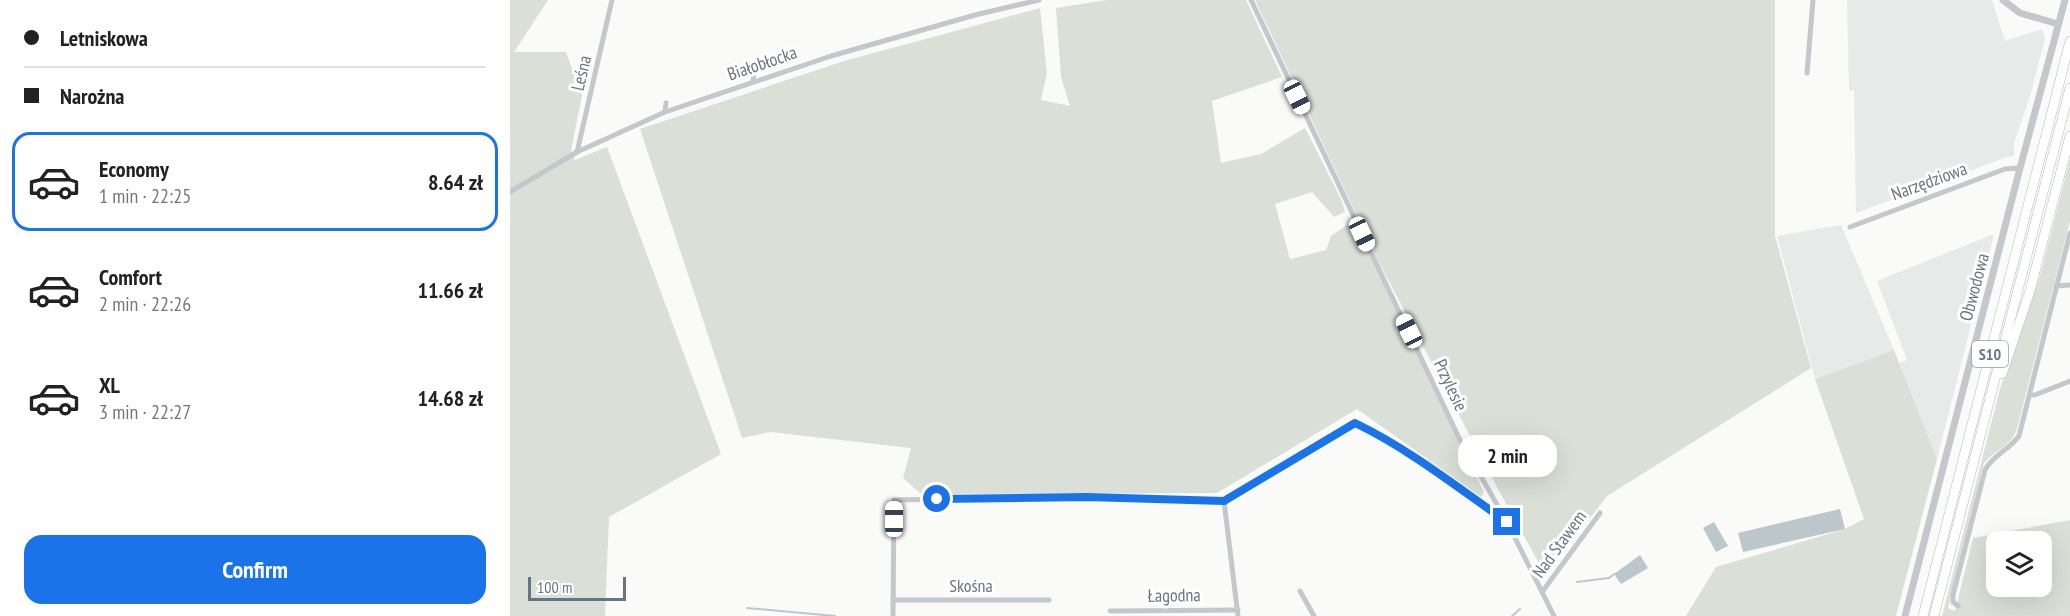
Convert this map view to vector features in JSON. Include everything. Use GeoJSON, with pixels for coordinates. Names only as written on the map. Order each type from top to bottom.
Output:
{"type":"FeatureCollection","features":[{"type":"Feature","properties":{"kind":"highway","name":"S10"},"geometry":{"type":"LineString","coordinates":[[1923,616],[2070,41]]}},
{"type":"Feature","properties":{"kind":"highway","name":"S10"},"geometry":{"type":"LineString","coordinates":[[1934,616],[2070,88]]}},
{"type":"Feature","properties":{"kind":"highway"},"geometry":{"type":"LineString","coordinates":[[1990,401],[2006,364],[2030,291],[2070,136]]}},
{"type":"Feature","properties":{"kind":"street","name":"Leśna"},"geometry":{"type":"LineString","coordinates":[[577,152],[612,0]]}},
{"type":"Feature","properties":{"kind":"street","name":"Białobłocka"},"geometry":{"type":"LineString","coordinates":[[512,190],[577,152],[665,112],[857,48],[975,15],[1039,0]]}},
{"type":"Feature","properties":{"kind":"street","name":"Przylesie"},"geometry":{"type":"LineString","coordinates":[[1251,0],[1460,440],[1507,522],[1554,616]]}},
{"type":"Feature","properties":{"kind":"street"},"geometry":{"type":"LineString","coordinates":[[1808,73],[1813,0]]}},
{"type":"Feature","properties":{"kind":"street"},"geometry":{"type":"LineString","coordinates":[[2003,0],[2020,13],[2058,24]]}},
{"type":"Feature","properties":{"kind":"street","name":"Obwodowa"},"geometry":{"type":"LineString","coordinates":[[1905,616],[2065,0]]}},
{"type":"Feature","properties":{"kind":"street"},"geometry":{"type":"LineString","coordinates":[[854,39],[857,48]]}},
{"type":"Feature","properties":{"kind":"street"},"geometry":{"type":"LineString","coordinates":[[753,82],[754,71]]}},
{"type":"Feature","properties":{"kind":"street"},"geometry":{"type":"LineString","coordinates":[[665,112],[666,103]]}},
{"type":"Feature","properties":{"kind":"street","name":"Narzędziowa"},"geometry":{"type":"LineString","coordinates":[[1850,227],[2005,169],[2020,168]]}},
{"type":"Feature","properties":{"kind":"street"},"geometry":{"type":"LineString","coordinates":[[1958,606],[1953,602],[1953,595],[1985,470],[1989,462],[2012,446],[2019,436],[2070,233]]}},
{"type":"Feature","properties":{"kind":"street"},"geometry":{"type":"LineString","coordinates":[[2056,286],[2070,285]]}},
{"type":"Feature","properties":{"kind":"street"},"geometry":{"type":"LineString","coordinates":[[2030,394],[2035,395],[2070,381]]}},
{"type":"Feature","properties":{"kind":"street"},"geometry":{"type":"LineString","coordinates":[[893,616],[894,500],[1087,497],[1224,501],[1355,423],[1373,431],[1418,459],[1507,522]]}},
{"type":"Feature","properties":{"kind":"street"},"geometry":{"type":"LineString","coordinates":[[1224,501],[1238,613]]}},
{"type":"Feature","properties":{"kind":"street","name":"Nad Stawem"},"geometry":{"type":"LineString","coordinates":[[1542,592],[1600,513]]}},
{"type":"Feature","properties":{"kind":"street"},"geometry":{"type":"LineString","coordinates":[[1300,591],[1314,616]]}},
{"type":"Feature","properties":{"kind":"street","name":"Skośna"},"geometry":{"type":"LineString","coordinates":[[893,600],[1049,600]]}},
{"type":"Feature","properties":{"kind":"street","name":"Łagodna"},"geometry":{"type":"LineString","coordinates":[[1110,611],[1238,613]]}},
{"type":"Feature","properties":{"kind":"shaded area"},"geometry":{"type":"Polygon","coordinates":[[[510,0],[548,0],[514,52],[566,52],[582,95],[571,151],[575,160],[607,147],[721,454],[609,517],[605,616],[510,616],[510,0]]]}},
{"type":"Feature","properties":{"kind":"shaded area"},"geometry":{"type":"Polygon","coordinates":[[[1107,0],[1246,0],[1282,77],[1212,101],[1221,163],[1261,154],[1305,128],[1341,199],[1345,212],[1334,217],[1312,192],[1275,204],[1290,259],[1326,250],[1331,236],[1347,225],[1355,226],[1371,256],[1375,254],[1255,0],[1775,0],[1775,236],[1811,368],[1607,496],[1550,570],[1540,565],[1375,255],[1371,257],[1484,492],[1481,497],[1357,409],[1217,493],[921,494],[903,478],[911,448],[770,432],[742,438],[640,129],[844,61],[1040,8],[1047,74],[1041,100],[1070,106],[1061,77],[1056,8],[1107,0]]]}},
{"type":"Feature","properties":{"kind":"shaded area"},"geometry":{"type":"Polygon","coordinates":[[[1847,0],[1992,0],[2005,41],[2042,29],[2045,38],[2031,93],[2014,143],[2014,156],[1856,213],[1854,90],[1849,91],[1847,0]]]}},
{"type":"Feature","properties":{"kind":"shaded area"},"geometry":{"type":"Polygon","coordinates":[[[2070,159],[2070,221],[2017,429],[2011,440],[1984,463],[1948,608],[1955,611],[1973,538],[1986,536],[1986,597],[2052,597],[2052,531],[2011,531],[2070,520],[2070,616],[1942,616],[2000,389],[2040,276],[2070,159]]]}},
{"type":"Feature","properties":{"kind":"shaded area"},"geometry":{"type":"Polygon","coordinates":[[[1841,225],[1894,350],[1815,379],[1777,236],[1841,225]]]}},
{"type":"Feature","properties":{"kind":"shaded area"},"geometry":{"type":"Polygon","coordinates":[[[1994,234],[1937,459],[1899,363],[1907,360],[1877,281],[1994,234]]]}},
{"type":"Feature","properties":{"kind":"shaded area"},"geometry":{"type":"Polygon","coordinates":[[[1894,350],[1937,459],[1896,616],[1686,616],[1716,567],[1845,529],[1864,519],[1815,379],[1894,350]]]}},
{"type":"Feature","properties":{"kind":"shaded area"},"geometry":{"type":"Polygon","coordinates":[[[1840,509],[1845,529],[1743,552],[1738,533],[1840,509]]]}},
{"type":"Feature","properties":{"kind":"shaded area"},"geometry":{"type":"Polygon","coordinates":[[[1714,522],[1728,546],[1716,552],[1703,528],[1714,522]]]}},
{"type":"Feature","properties":{"kind":"shaded area"},"geometry":{"type":"Polygon","coordinates":[[[1640,555],[1648,568],[1621,584],[1614,574],[1640,555]]]}},
{"type":"Feature","properties":{"kind":"waterway"},"geometry":{"type":"LineString","coordinates":[[1577,582],[1609,578],[1614,574]]}},
{"type":"Feature","properties":{"kind":"waterway"},"geometry":{"type":"LineString","coordinates":[[747,608],[835,616]]}},
{"type":"Feature","properties":{"kind":"waterway"},"geometry":{"type":"LineString","coordinates":[[1512,616],[1520,609]]}},
{"type":"Feature","properties":{"kind":"route"},"geometry":{"type":"LineString","coordinates":[[937,499],[1087,497],[1224,501],[1355,423],[1373,431],[1418,459],[1507,522]]}}]}
